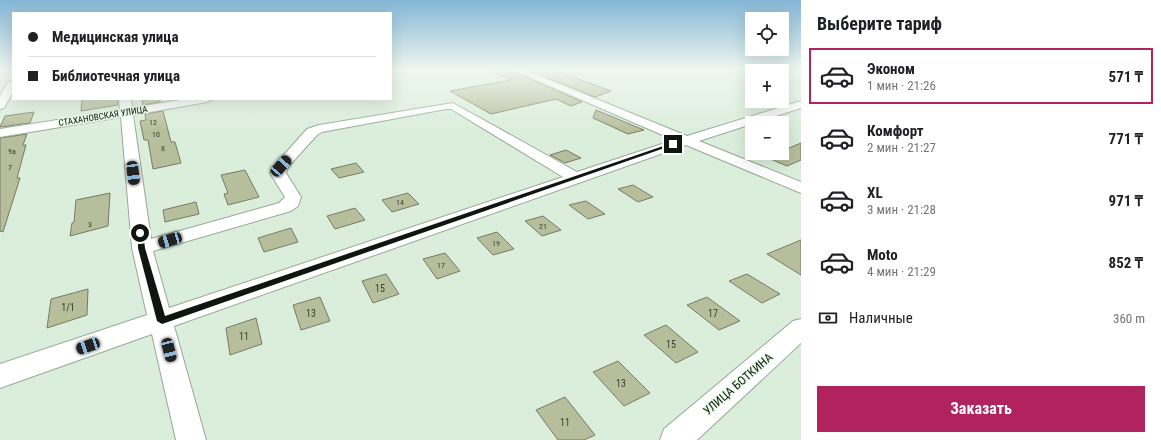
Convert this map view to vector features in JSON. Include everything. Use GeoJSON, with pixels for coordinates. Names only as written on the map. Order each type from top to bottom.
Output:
{"type":"FeatureCollection","features":[{"type":"Feature","properties":{"kind":"street"},"geometry":{"type":"LineString","coordinates":[[0,106],[9,91]]}},
{"type":"Feature","properties":{"kind":"street"},"geometry":{"type":"LineString","coordinates":[[568,91],[801,188]]}},
{"type":"Feature","properties":{"kind":"street","name":"СТАХАНОВСКАЯ УЛИЦА"},"geometry":{"type":"LineString","coordinates":[[0,133],[125,106],[195,100]]}},
{"type":"Feature","properties":{"kind":"street"},"geometry":{"type":"LineString","coordinates":[[0,376],[687,140],[801,104]]}},
{"type":"Feature","properties":{"kind":"street"},"geometry":{"type":"LineString","coordinates":[[125,106],[142,248],[162,321],[191,440]]}},
{"type":"Feature","properties":{"kind":"street"},"geometry":{"type":"LineString","coordinates":[[142,248],[285,207],[292,202],[292,197],[278,173],[281,166],[312,132],[446,106],[453,106],[576,178]]}},
{"type":"Feature","properties":{"kind":"street","name":"УЛИЦА БОТКИНА"},"geometry":{"type":"LineString","coordinates":[[674,440],[801,328]]}},
{"type":"Feature","properties":{"kind":"building"},"geometry":{"type":"Polygon","coordinates":[[[450,91],[556,91],[582,102],[571,106],[556,99],[491,114],[450,91]]]}},
{"type":"Feature","properties":{"kind":"building"},"geometry":{"type":"Polygon","coordinates":[[[579,91],[611,91],[595,97],[579,91]]]}},
{"type":"Feature","properties":{"kind":"building"},"geometry":{"type":"Polygon","coordinates":[[[82,100],[118,100],[118,105],[81,111],[82,100]]]}},
{"type":"Feature","properties":{"kind":"building"},"geometry":{"type":"Polygon","coordinates":[[[142,100],[160,100],[160,102],[143,105],[142,100]]]}},
{"type":"Feature","properties":{"kind":"building"},"geometry":{"type":"Polygon","coordinates":[[[596,110],[644,130],[628,134],[593,118],[596,110]]]}},
{"type":"Feature","properties":{"kind":"building"},"geometry":{"type":"Polygon","coordinates":[[[163,111],[171,142],[175,142],[181,163],[153,169],[148,140],[144,140],[140,121],[146,120],[145,114],[163,111]]]}},
{"type":"Feature","properties":{"kind":"building"},"geometry":{"type":"Polygon","coordinates":[[[34,112],[30,123],[0,127],[5,116],[34,112]]]}},
{"type":"Feature","properties":{"kind":"building"},"geometry":{"type":"Polygon","coordinates":[[[27,134],[23,145],[26,145],[17,178],[20,178],[3,232],[0,231],[0,138],[27,134]]]}},
{"type":"Feature","properties":{"kind":"building"},"geometry":{"type":"Polygon","coordinates":[[[801,143],[801,160],[787,166],[773,160],[789,160],[789,148],[801,143]]]}},
{"type":"Feature","properties":{"kind":"building"},"geometry":{"type":"Polygon","coordinates":[[[566,150],[581,158],[565,163],[550,155],[566,150]]]}},
{"type":"Feature","properties":{"kind":"building"},"geometry":{"type":"Polygon","coordinates":[[[356,163],[364,172],[339,178],[331,169],[356,163]]]}},
{"type":"Feature","properties":{"kind":"building"},"geometry":{"type":"Polygon","coordinates":[[[245,170],[259,197],[228,205],[224,194],[228,193],[221,175],[245,170]]]}},
{"type":"Feature","properties":{"kind":"building"},"geometry":{"type":"Polygon","coordinates":[[[633,185],[653,197],[638,202],[618,189],[633,185]]]}},
{"type":"Feature","properties":{"kind":"building"},"geometry":{"type":"Polygon","coordinates":[[[110,193],[108,226],[70,236],[72,223],[74,222],[76,200],[110,193]]]}},
{"type":"Feature","properties":{"kind":"building"},"geometry":{"type":"Polygon","coordinates":[[[408,193],[419,204],[392,212],[382,200],[408,193]]]}},
{"type":"Feature","properties":{"kind":"building"},"geometry":{"type":"Polygon","coordinates":[[[586,201],[605,214],[588,219],[569,205],[586,201]]]}},
{"type":"Feature","properties":{"kind":"building"},"geometry":{"type":"Polygon","coordinates":[[[196,202],[199,214],[165,222],[163,210],[196,202]]]}},
{"type":"Feature","properties":{"kind":"building"},"geometry":{"type":"Polygon","coordinates":[[[355,208],[365,220],[335,229],[327,216],[355,208]]]}},
{"type":"Feature","properties":{"kind":"building"},"geometry":{"type":"Polygon","coordinates":[[[543,216],[561,230],[542,236],[525,221],[543,216]]]}},
{"type":"Feature","properties":{"kind":"building"},"geometry":{"type":"Polygon","coordinates":[[[291,228],[298,242],[264,252],[258,238],[291,228]]]}},
{"type":"Feature","properties":{"kind":"building"},"geometry":{"type":"Polygon","coordinates":[[[497,232],[514,249],[493,255],[477,238],[497,232]]]}},
{"type":"Feature","properties":{"kind":"building"},"geometry":{"type":"Polygon","coordinates":[[[801,240],[801,275],[767,254],[801,240]]]}},
{"type":"Feature","properties":{"kind":"building"},"geometry":{"type":"Polygon","coordinates":[[[445,253],[460,271],[437,279],[423,259],[445,253]]]}},
{"type":"Feature","properties":{"kind":"building"},"geometry":{"type":"Polygon","coordinates":[[[386,274],[399,294],[373,303],[362,281],[386,274]]]}},
{"type":"Feature","properties":{"kind":"building"},"geometry":{"type":"Polygon","coordinates":[[[747,274],[780,294],[762,303],[729,281],[747,274]]]}},
{"type":"Feature","properties":{"kind":"building"},"geometry":{"type":"Polygon","coordinates":[[[88,289],[87,315],[47,328],[51,299],[88,289]]]}},
{"type":"Feature","properties":{"kind":"building"},"geometry":{"type":"Polygon","coordinates":[[[320,297],[330,321],[301,330],[293,305],[320,297]]]}},
{"type":"Feature","properties":{"kind":"building"},"geometry":{"type":"Polygon","coordinates":[[[707,297],[740,321],[719,330],[687,305],[707,297]]]}},
{"type":"Feature","properties":{"kind":"building"},"geometry":{"type":"Polygon","coordinates":[[[256,318],[262,344],[230,355],[226,328],[256,318]]]}},
{"type":"Feature","properties":{"kind":"building"},"geometry":{"type":"Polygon","coordinates":[[[666,325],[698,352],[676,363],[644,335],[666,325]]]}},
{"type":"Feature","properties":{"kind":"building"},"geometry":{"type":"Polygon","coordinates":[[[618,361],[650,393],[624,406],[593,372],[618,361]]]}},
{"type":"Feature","properties":{"kind":"building"},"geometry":{"type":"Polygon","coordinates":[[[565,397],[595,435],[584,440],[558,440],[536,410],[565,397]]]}},
{"type":"Feature","properties":{"kind":"route"},"geometry":{"type":"LineString","coordinates":[[140,233],[142,248],[162,321],[673,144]]}}]}
